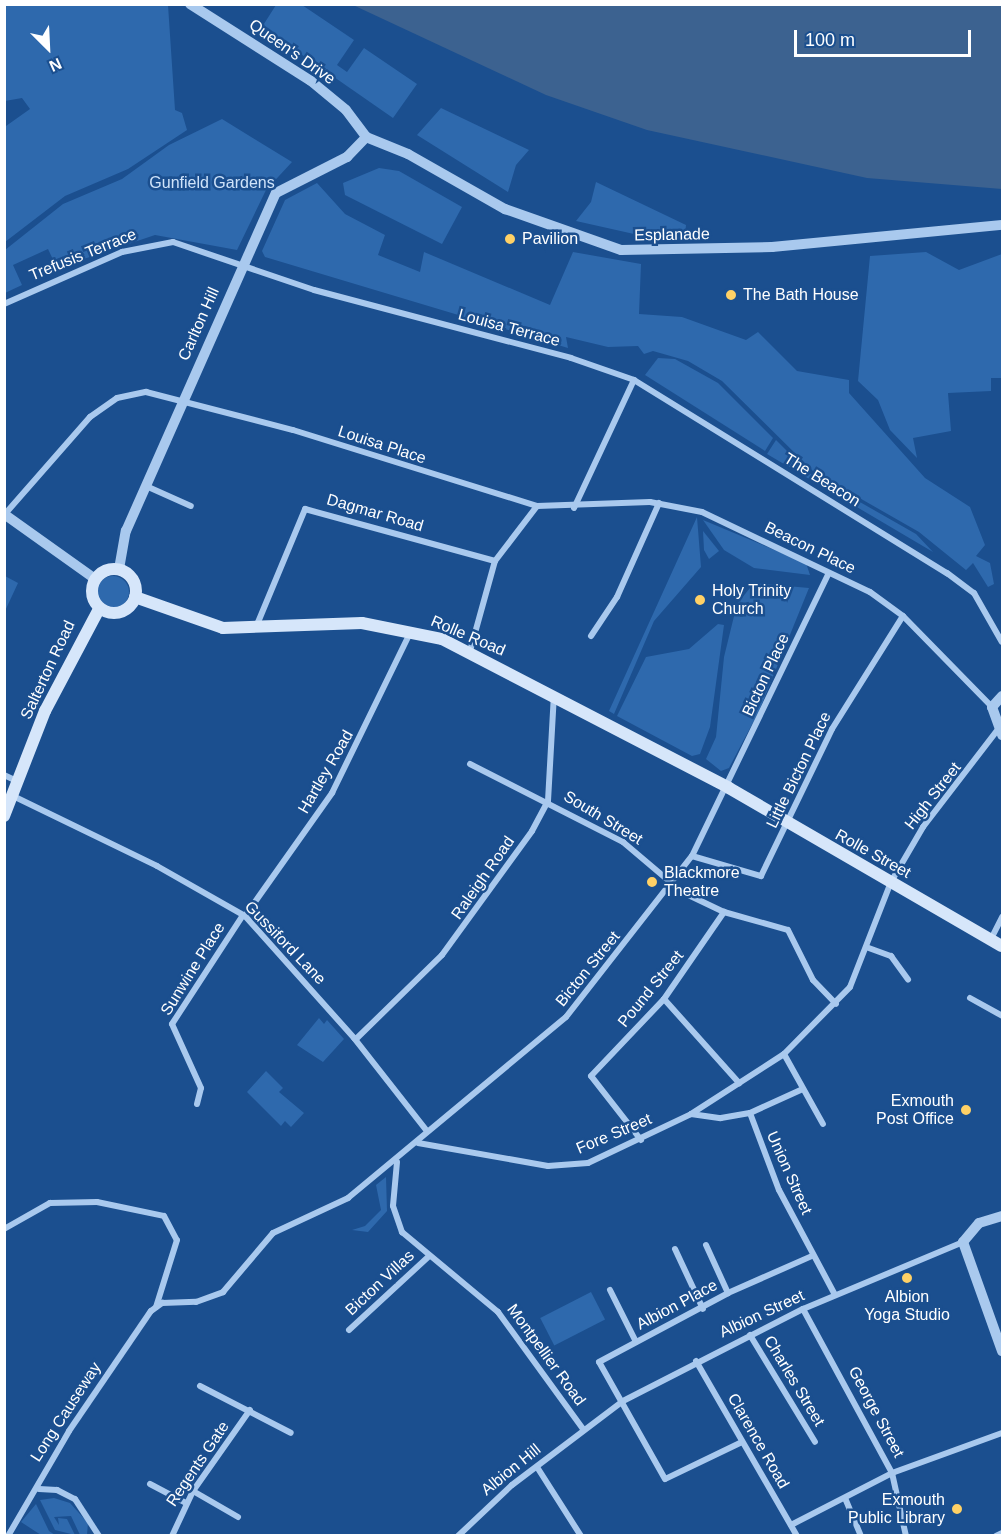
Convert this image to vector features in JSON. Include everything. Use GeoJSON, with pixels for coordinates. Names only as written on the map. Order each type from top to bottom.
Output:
{"type":"FeatureCollection","features":[{"type":"Feature","properties":{"kind":"main road"},"geometry":{"type":"LineString","coordinates":[[118,569],[133,579],[135,597],[116,614],[99,609],[93,600],[95,579],[118,569]]}},
{"type":"Feature","properties":{"kind":"main road","name":"Rolle Road"},"geometry":{"type":"LineString","coordinates":[[135,597],[224,628],[255,629],[351,623],[412,631],[470,651],[729,788]]}},
{"type":"Feature","properties":{"kind":"main road","name":"Salterton Road"},"geometry":{"type":"LineString","coordinates":[[4,816],[20,782],[45,711],[99,609]]}},
{"type":"Feature","properties":{"kind":"main road","name":"Rolle Street"},"geometry":{"type":"LineString","coordinates":[[729,788],[1002,946]]}},
{"type":"Feature","properties":{"kind":"street","name":"Queen's Drive"},"geometry":{"type":"LineString","coordinates":[[190,4],[310,81],[346,110],[366,137]]}},
{"type":"Feature","properties":{"kind":"street","name":"Esplanade"},"geometry":{"type":"LineString","coordinates":[[366,137],[408,154],[505,209],[621,250],[772,247],[1002,225]]}},
{"type":"Feature","properties":{"kind":"street","name":"Carlton Hill"},"geometry":{"type":"LineString","coordinates":[[118,569],[126,531],[242,264],[280,188],[347,157],[366,137]]}},
{"type":"Feature","properties":{"kind":"street","name":"Trefusis Terrace"},"geometry":{"type":"LineString","coordinates":[[4,304],[56,279],[157,242],[189,246],[242,264]]}},
{"type":"Feature","properties":{"kind":"street","name":"Louisa Terrace"},"geometry":{"type":"LineString","coordinates":[[242,264],[314,290],[633,380]]}},
{"type":"Feature","properties":{"kind":"street"},"geometry":{"type":"LineString","coordinates":[[574,508],[633,380]]}},
{"type":"Feature","properties":{"kind":"street","name":"The Beacon"},"geometry":{"type":"LineString","coordinates":[[633,380],[947,573],[974,593],[987,612],[1002,642]]}},
{"type":"Feature","properties":{"kind":"street","name":"Louisa Place"},"geometry":{"type":"LineString","coordinates":[[4,514],[103,406],[146,392],[537,506],[574,508]]}},
{"type":"Feature","properties":{"kind":"street"},"geometry":{"type":"LineString","coordinates":[[146,486],[191,506]]}},
{"type":"Feature","properties":{"kind":"street"},"geometry":{"type":"LineString","coordinates":[[591,636],[617,597],[659,503]]}},
{"type":"Feature","properties":{"kind":"street","name":"Beacon Place"},"geometry":{"type":"LineString","coordinates":[[574,508],[659,503],[702,512],[870,591],[903,616],[992,707]]}},
{"type":"Feature","properties":{"kind":"street"},"geometry":{"type":"LineString","coordinates":[[470,651],[495,561],[537,506]]}},
{"type":"Feature","properties":{"kind":"street","name":"Dagmar Road"},"geometry":{"type":"LineString","coordinates":[[255,629],[298,518],[308,508],[495,561]]}},
{"type":"Feature","properties":{"kind":"street"},"geometry":{"type":"LineString","coordinates":[[4,514],[95,579]]}},
{"type":"Feature","properties":{"kind":"street","name":"Bicton Place"},"geometry":{"type":"LineString","coordinates":[[729,788],[829,573]]}},
{"type":"Feature","properties":{"kind":"street","name":"Little Bicton Place"},"geometry":{"type":"LineString","coordinates":[[692,856],[761,876],[832,729],[903,616]]}},
{"type":"Feature","properties":{"kind":"street","name":"Hartley Road"},"geometry":{"type":"LineString","coordinates":[[244,916],[332,793],[412,631]]}},
{"type":"Feature","properties":{"kind":"street","name":"Raleigh Road"},"geometry":{"type":"LineString","coordinates":[[356,1040],[476,915],[548,801],[554,694]]}},
{"type":"Feature","properties":{"kind":"street"},"geometry":{"type":"LineString","coordinates":[[1000,732],[992,707],[1002,696]]}},
{"type":"Feature","properties":{"kind":"street","name":"High Street"},"geometry":{"type":"LineString","coordinates":[[836,1004],[853,981],[866,947],[876,909],[923,828],[1000,732]]}},
{"type":"Feature","properties":{"kind":"street","name":"South Street"},"geometry":{"type":"LineString","coordinates":[[470,764],[548,801],[623,842],[672,884],[724,912],[788,930],[813,980],[836,1004]]}},
{"type":"Feature","properties":{"kind":"street"},"geometry":{"type":"LineString","coordinates":[[4,775],[20,782]]}},
{"type":"Feature","properties":{"kind":"street","name":"Bicton Street"},"geometry":{"type":"LineString","coordinates":[[156,1306],[219,1295],[273,1233],[348,1198],[397,1162],[418,1143],[427,1131],[566,1017],[692,856],[729,788]]}},
{"type":"Feature","properties":{"kind":"street","name":"Gussiford Lane"},"geometry":{"type":"LineString","coordinates":[[13,796],[244,916],[356,1040],[427,1131]]}},
{"type":"Feature","properties":{"kind":"street","name":"Pound Street"},"geometry":{"type":"LineString","coordinates":[[641,1140],[591,1076],[664,999],[724,912]]}},
{"type":"Feature","properties":{"kind":"street","name":"Sunwine Place"},"geometry":{"type":"LineString","coordinates":[[197,1104],[201,1088],[172,1024],[244,916]]}},
{"type":"Feature","properties":{"kind":"street"},"geometry":{"type":"LineString","coordinates":[[991,939],[1002,917]]}},
{"type":"Feature","properties":{"kind":"street"},"geometry":{"type":"LineString","coordinates":[[866,947],[891,956],[908,979]]}},
{"type":"Feature","properties":{"kind":"street"},"geometry":{"type":"LineString","coordinates":[[970,998],[1002,1016]]}},
{"type":"Feature","properties":{"kind":"street"},"geometry":{"type":"LineString","coordinates":[[664,999],[739,1083]]}},
{"type":"Feature","properties":{"kind":"street","name":"Fore Street"},"geometry":{"type":"LineString","coordinates":[[418,1143],[562,1167],[588,1164],[691,1114],[784,1054],[836,1004]]}},
{"type":"Feature","properties":{"kind":"street"},"geometry":{"type":"LineString","coordinates":[[784,1054],[823,1124]]}},
{"type":"Feature","properties":{"kind":"street"},"geometry":{"type":"LineString","coordinates":[[691,1114],[721,1118],[750,1113],[803,1089]]}},
{"type":"Feature","properties":{"kind":"street","name":"Union Street"},"geometry":{"type":"LineString","coordinates":[[750,1113],[812,1256],[835,1295]]}},
{"type":"Feature","properties":{"kind":"street","name":"Montpellier Road"},"geometry":{"type":"LineString","coordinates":[[397,1162],[395,1216],[402,1232],[428,1257],[498,1312],[583,1429]]}},
{"type":"Feature","properties":{"kind":"street","name":"Long Causeway"},"geometry":{"type":"LineString","coordinates":[[4,1229],[50,1203],[97,1202],[164,1216],[177,1240],[156,1306],[69,1431],[39,1489],[27,1499],[8,1536]]}},
{"type":"Feature","properties":{"kind":"street"},"geometry":{"type":"LineString","coordinates":[[1002,1216],[979,1223],[963,1242],[1002,1351]]}},
{"type":"Feature","properties":{"kind":"street","name":"Albion Street"},"geometry":{"type":"LineString","coordinates":[[583,1429],[623,1401],[696,1360],[803,1309],[963,1242]]}},
{"type":"Feature","properties":{"kind":"street"},"geometry":{"type":"LineString","coordinates":[[706,1245],[728,1293]]}},
{"type":"Feature","properties":{"kind":"street"},"geometry":{"type":"LineString","coordinates":[[675,1249],[703,1309]]}},
{"type":"Feature","properties":{"kind":"street","name":"Albion Place"},"geometry":{"type":"LineString","coordinates":[[623,1401],[599,1362],[703,1309],[728,1293],[812,1256]]}},
{"type":"Feature","properties":{"kind":"street","name":"Bicton Villas"},"geometry":{"type":"LineString","coordinates":[[349,1330],[428,1257]]}},
{"type":"Feature","properties":{"kind":"street"},"geometry":{"type":"LineString","coordinates":[[610,1290],[636,1342]]}},
{"type":"Feature","properties":{"kind":"street","name":"George Street"},"geometry":{"type":"LineString","coordinates":[[803,1309],[892,1473],[906,1536]]}},
{"type":"Feature","properties":{"kind":"street","name":"Charles Street"},"geometry":{"type":"LineString","coordinates":[[750,1335],[815,1442]]}},
{"type":"Feature","properties":{"kind":"street","name":"Clarence Road"},"geometry":{"type":"LineString","coordinates":[[696,1360],[797,1536]]}},
{"type":"Feature","properties":{"kind":"street"},"geometry":{"type":"LineString","coordinates":[[200,1386],[291,1433]]}},
{"type":"Feature","properties":{"kind":"street"},"geometry":{"type":"LineString","coordinates":[[623,1401],[665,1479],[742,1442]]}},
{"type":"Feature","properties":{"kind":"street","name":"Regents Gate"},"geometry":{"type":"LineString","coordinates":[[172,1536],[193,1491],[250,1410]]}},
{"type":"Feature","properties":{"kind":"street","name":"Albion Hill"},"geometry":{"type":"LineString","coordinates":[[458,1536],[583,1429]]}},
{"type":"Feature","properties":{"kind":"street"},"geometry":{"type":"LineString","coordinates":[[791,1525],[892,1473],[1002,1433]]}},
{"type":"Feature","properties":{"kind":"street"},"geometry":{"type":"LineString","coordinates":[[537,1467],[580,1536]]}},
{"type":"Feature","properties":{"kind":"street"},"geometry":{"type":"LineString","coordinates":[[150,1484],[186,1503]]}},
{"type":"Feature","properties":{"kind":"street"},"geometry":{"type":"LineString","coordinates":[[39,1489],[57,1490],[75,1499],[99,1536]]}},
{"type":"Feature","properties":{"kind":"street"},"geometry":{"type":"LineString","coordinates":[[193,1491],[238,1517]]}},
{"type":"Feature","properties":{"kind":"street"},"geometry":{"type":"LineString","coordinates":[[845,1498],[861,1536]]}},
{"type":"Feature","properties":{"kind":"street"},"geometry":{"type":"LineString","coordinates":[[996,1536],[1002,1533]]}},
{"type":"Feature","properties":{"kind":"green space"},"geometry":{"type":"Polygon","coordinates":[[[4,5],[168,5],[175,110],[182,113],[187,130],[128,169],[65,196],[5,242],[5,114],[6,126],[30,109],[22,98],[5,101],[4,5]]]}},
{"type":"Feature","properties":{"kind":"green space"},"geometry":{"type":"Polygon","coordinates":[[[276,5],[302,5],[354,40],[337,65],[347,72],[364,48],[417,84],[393,118],[262,27],[276,5]]]}},
{"type":"Feature","properties":{"kind":"green space"},"geometry":{"type":"Polygon","coordinates":[[[441,108],[529,150],[516,165],[508,192],[417,135],[441,108]]]}},
{"type":"Feature","properties":{"kind":"green space","name":"Gunfield Gardens"},"geometry":{"type":"Polygon","coordinates":[[[222,119],[292,162],[266,190],[237,250],[155,235],[57,268],[48,249],[13,265],[22,285],[5,293],[5,250],[63,204],[122,179],[169,145],[222,119]]]}},
{"type":"Feature","properties":{"kind":"green space"},"geometry":{"type":"Polygon","coordinates":[[[379,168],[399,171],[462,207],[442,244],[345,195],[343,183],[379,168]]]}},
{"type":"Feature","properties":{"kind":"green space"},"geometry":{"type":"Polygon","coordinates":[[[596,182],[686,225],[685,235],[634,234],[576,221],[591,202],[596,182]]]}},
{"type":"Feature","properties":{"kind":"green space"},"geometry":{"type":"Polygon","coordinates":[[[317,183],[345,214],[385,235],[378,255],[420,272],[424,252],[550,305],[573,252],[641,264],[639,314],[682,317],[746,340],[758,332],[797,371],[849,380],[849,393],[925,478],[970,507],[985,545],[976,556],[990,563],[994,584],[988,587],[973,563],[966,570],[919,532],[814,472],[722,381],[688,361],[653,351],[644,354],[638,346],[608,347],[566,337],[568,348],[265,257],[262,251],[285,200],[317,183]]]}},
{"type":"Feature","properties":{"kind":"green space"},"geometry":{"type":"Polygon","coordinates":[[[926,252],[959,270],[1002,254],[1002,378],[991,378],[991,391],[948,393],[951,431],[913,438],[917,458],[890,430],[878,400],[858,381],[870,256],[926,252]]]}},
{"type":"Feature","properties":{"kind":"green space"},"geometry":{"type":"Polygon","coordinates":[[[658,358],[675,359],[718,383],[773,438],[765,451],[645,375],[658,358]]]}},
{"type":"Feature","properties":{"kind":"green space"},"geometry":{"type":"Polygon","coordinates":[[[776,440],[809,473],[916,534],[933,552],[767,454],[776,440]]]}},
{"type":"Feature","properties":{"kind":"green space"},"geometry":{"type":"Polygon","coordinates":[[[697,517],[701,567],[654,621],[614,714],[609,711],[697,517]]]}},
{"type":"Feature","properties":{"kind":"green space"},"geometry":{"type":"Polygon","coordinates":[[[703,520],[806,563],[810,575],[754,568],[724,550],[703,520]]]}},
{"type":"Feature","properties":{"kind":"green space"},"geometry":{"type":"Polygon","coordinates":[[[703,531],[719,551],[709,559],[704,550],[703,531]]]}},
{"type":"Feature","properties":{"kind":"green space"},"geometry":{"type":"Polygon","coordinates":[[[5,576],[18,583],[5,611],[5,576]]]}},
{"type":"Feature","properties":{"kind":"green space"},"geometry":{"type":"Polygon","coordinates":[[[113,576],[125,580],[129,592],[125,604],[113,608],[101,604],[97,592],[101,580],[113,576]]]}},
{"type":"Feature","properties":{"kind":"green space"},"geometry":{"type":"Polygon","coordinates":[[[754,583],[809,588],[759,711],[729,768],[721,771],[706,759],[716,737],[724,657],[737,604],[754,583]]]}},
{"type":"Feature","properties":{"kind":"green space"},"geometry":{"type":"Polygon","coordinates":[[[718,624],[724,625],[710,727],[700,754],[692,756],[617,716],[646,657],[689,649],[718,624]]]}},
{"type":"Feature","properties":{"kind":"green space"},"geometry":{"type":"Polygon","coordinates":[[[319,1018],[324,1024],[327,1020],[344,1039],[323,1062],[297,1045],[319,1018]]]}},
{"type":"Feature","properties":{"kind":"green space"},"geometry":{"type":"Polygon","coordinates":[[[266,1071],[283,1088],[279,1092],[304,1113],[291,1127],[285,1121],[281,1126],[247,1092],[266,1071]]]}},
{"type":"Feature","properties":{"kind":"green space"},"geometry":{"type":"Polygon","coordinates":[[[386,1177],[387,1211],[368,1232],[352,1230],[365,1226],[381,1210],[376,1185],[386,1177]]]}},
{"type":"Feature","properties":{"kind":"green space"},"geometry":{"type":"Polygon","coordinates":[[[591,1292],[605,1320],[554,1345],[540,1318],[591,1292]]]}},
{"type":"Feature","properties":{"kind":"green space"},"geometry":{"type":"Polygon","coordinates":[[[54,1498],[70,1503],[88,1523],[87,1535],[80,1535],[71,1516],[54,1517],[59,1525],[58,1518],[67,1519],[75,1535],[55,1530],[40,1500],[54,1498]]]}},
{"type":"Feature","properties":{"kind":"green space"},"geometry":{"type":"Polygon","coordinates":[[[36,1504],[49,1531],[55,1535],[41,1535],[21,1522],[36,1504]]]}},
{"type":"Feature","properties":{"kind":"shaded area"},"geometry":{"type":"Polygon","coordinates":[[[353,5],[1002,5],[1002,189],[867,178],[647,130],[546,95],[353,5]]]}},
{"type":"Feature","properties":{"kind":"place","name":"Pavilion"},"geometry":{"type":"Point","coordinates":[510,239]}},
{"type":"Feature","properties":{"kind":"place","name":"The Bath House"},"geometry":{"type":"Point","coordinates":[731,295]}},
{"type":"Feature","properties":{"kind":"place","name":"Holy Trinity Church"},"geometry":{"type":"Point","coordinates":[700,600]}},
{"type":"Feature","properties":{"kind":"place","name":"Blackmore Theatre"},"geometry":{"type":"Point","coordinates":[652,882]}},
{"type":"Feature","properties":{"kind":"place","name":"Exmouth Post Office"},"geometry":{"type":"Point","coordinates":[966,1110]}},
{"type":"Feature","properties":{"kind":"place","name":"Albion Yoga Studio"},"geometry":{"type":"Point","coordinates":[907,1278]}},
{"type":"Feature","properties":{"kind":"place","name":"Exmouth Public Library"},"geometry":{"type":"Point","coordinates":[957,1509]}}]}
